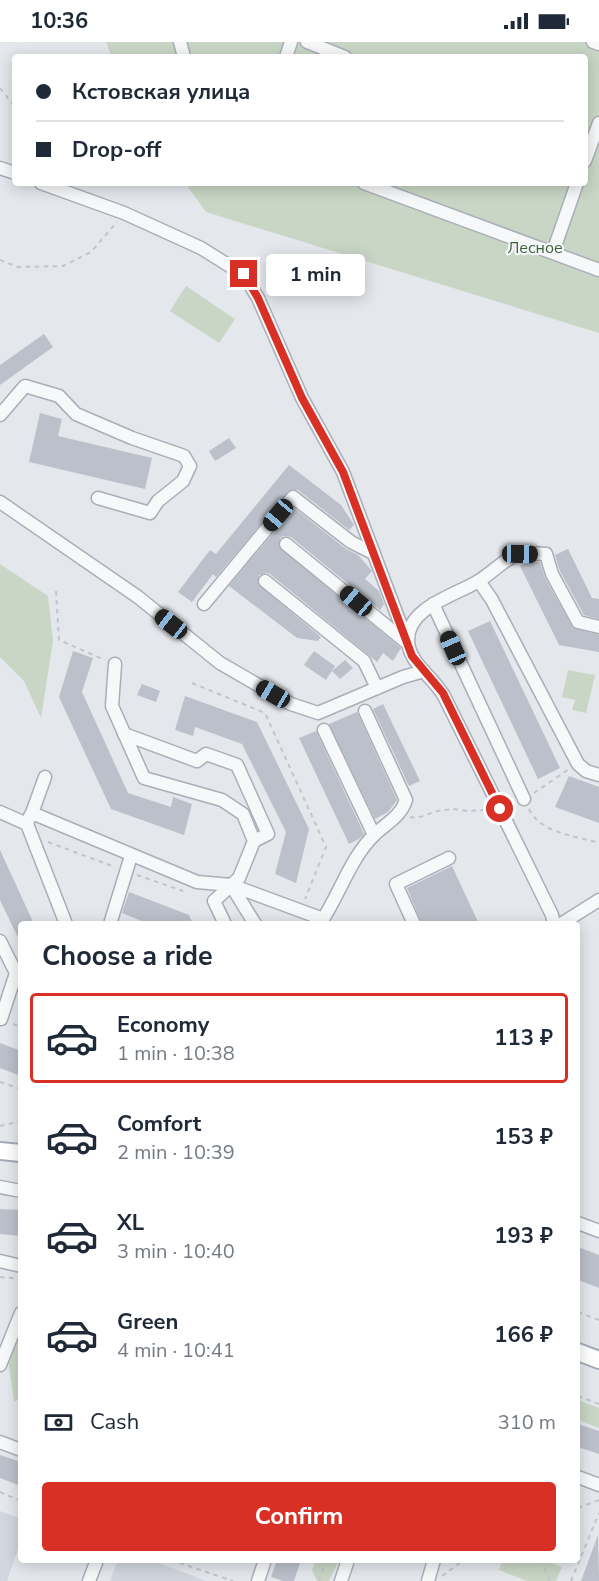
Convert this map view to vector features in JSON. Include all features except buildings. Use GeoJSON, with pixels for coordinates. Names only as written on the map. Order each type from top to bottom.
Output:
{"type":"FeatureCollection","features":[{"type":"Feature","properties":{"kind":"main road"},"geometry":{"type":"LineString","coordinates":[[0,1151],[18,1153]]}},
{"type":"Feature","properties":{"kind":"main road"},"geometry":{"type":"LineString","coordinates":[[580,1353],[599,1360]]}},
{"type":"Feature","properties":{"kind":"street"},"geometry":{"type":"LineString","coordinates":[[307,42],[337,54]]}},
{"type":"Feature","properties":{"kind":"street"},"geometry":{"type":"LineString","coordinates":[[593,42],[599,44]]}},
{"type":"Feature","properties":{"kind":"street"},"geometry":{"type":"LineString","coordinates":[[589,154],[599,123]]}},
{"type":"Feature","properties":{"kind":"street"},"geometry":{"type":"LineString","coordinates":[[49,186],[124,213],[201,248],[244,274],[258,298],[302,398],[343,472],[412,656],[443,693],[553,921]]}},
{"type":"Feature","properties":{"kind":"street"},"geometry":{"type":"LineString","coordinates":[[372,186],[599,270]]}},
{"type":"Feature","properties":{"kind":"street"},"geometry":{"type":"LineString","coordinates":[[553,252],[576,186]]}},
{"type":"Feature","properties":{"kind":"street"},"geometry":{"type":"LineString","coordinates":[[0,415],[25,386],[59,396],[76,414],[132,438],[184,456],[190,466],[183,481],[158,501],[150,513],[98,498]]}},
{"type":"Feature","properties":{"kind":"street"},"geometry":{"type":"LineString","coordinates":[[204,604],[293,497],[351,542],[373,553]]}},
{"type":"Feature","properties":{"kind":"street"},"geometry":{"type":"LineString","coordinates":[[0,502],[138,597],[220,663],[291,704],[318,713],[403,676],[424,671]]}},
{"type":"Feature","properties":{"kind":"street"},"geometry":{"type":"LineString","coordinates":[[286,543],[408,644]]}},
{"type":"Feature","properties":{"kind":"street"},"geometry":{"type":"LineString","coordinates":[[408,644],[409,631],[415,619],[434,604],[479,581],[489,572],[520,554],[546,554],[552,574],[578,622],[599,627]]}},
{"type":"Feature","properties":{"kind":"street"},"geometry":{"type":"LineString","coordinates":[[265,581],[364,661],[377,688]]}},
{"type":"Feature","properties":{"kind":"street"},"geometry":{"type":"LineString","coordinates":[[479,581],[492,600],[578,764],[586,771],[599,775]]}},
{"type":"Feature","properties":{"kind":"street"},"geometry":{"type":"LineString","coordinates":[[434,604],[524,799]]}},
{"type":"Feature","properties":{"kind":"street"},"geometry":{"type":"LineString","coordinates":[[115,664],[112,706],[144,778],[222,800],[243,814],[254,841]]}},
{"type":"Feature","properties":{"kind":"street"},"geometry":{"type":"LineString","coordinates":[[0,812],[30,824],[131,856],[197,882],[231,885],[301,910],[322,921],[337,898],[360,850],[402,811],[406,800],[365,711]]}},
{"type":"Feature","properties":{"kind":"street"},"geometry":{"type":"LineString","coordinates":[[324,730],[374,835]]}},
{"type":"Feature","properties":{"kind":"street"},"geometry":{"type":"LineString","coordinates":[[124,734],[196,761],[206,754],[237,765],[268,834],[254,841],[239,878],[214,901],[224,921]]}},
{"type":"Feature","properties":{"kind":"street"},"geometry":{"type":"LineString","coordinates":[[45,777],[30,824],[65,921]]}},
{"type":"Feature","properties":{"kind":"street"},"geometry":{"type":"LineString","coordinates":[[112,921],[131,856]]}},
{"type":"Feature","properties":{"kind":"street"},"geometry":{"type":"LineString","coordinates":[[413,921],[396,884],[449,858]]}},
{"type":"Feature","properties":{"kind":"street"},"geometry":{"type":"LineString","coordinates":[[231,885],[253,921]]}},
{"type":"Feature","properties":{"kind":"street"},"geometry":{"type":"LineString","coordinates":[[566,921],[599,900]]}},
{"type":"Feature","properties":{"kind":"street"},"geometry":{"type":"LineString","coordinates":[[0,941],[16,973],[2,1019],[0,1019]]}},
{"type":"Feature","properties":{"kind":"street"},"geometry":{"type":"LineString","coordinates":[[0,1187],[18,1190]]}},
{"type":"Feature","properties":{"kind":"street"},"geometry":{"type":"LineString","coordinates":[[580,1224],[599,1231]]}},
{"type":"Feature","properties":{"kind":"street"},"geometry":{"type":"LineString","coordinates":[[0,1261],[18,1265]]}},
{"type":"Feature","properties":{"kind":"street"},"geometry":{"type":"LineString","coordinates":[[0,1365],[18,1320]]}},
{"type":"Feature","properties":{"kind":"street"},"geometry":{"type":"LineString","coordinates":[[0,1442],[18,1449]]}},
{"type":"Feature","properties":{"kind":"street"},"geometry":{"type":"LineString","coordinates":[[580,1478],[599,1485]]}},
{"type":"Feature","properties":{"kind":"street"},"geometry":{"type":"LineString","coordinates":[[89,1581],[96,1563]]}},
{"type":"Feature","properties":{"kind":"street"},"geometry":{"type":"LineString","coordinates":[[258,1581],[264,1563]]}},
{"type":"Feature","properties":{"kind":"street"},"geometry":{"type":"LineString","coordinates":[[340,1581],[347,1563]]}},
{"type":"Feature","properties":{"kind":"street"},"geometry":{"type":"LineString","coordinates":[[428,1581],[433,1563]]}},
{"type":"Feature","properties":{"kind":"path"},"geometry":{"type":"LineString","coordinates":[[0,88],[12,103]]}},
{"type":"Feature","properties":{"kind":"path"},"geometry":{"type":"LineString","coordinates":[[0,260],[18,267],[63,266],[91,252],[124,213]]}},
{"type":"Feature","properties":{"kind":"path"},"geometry":{"type":"LineString","coordinates":[[56,591],[59,640],[115,664]]}},
{"type":"Feature","properties":{"kind":"path"},"geometry":{"type":"LineString","coordinates":[[192,683],[266,713],[326,847],[301,910]]}},
{"type":"Feature","properties":{"kind":"path"},"geometry":{"type":"LineString","coordinates":[[578,764],[524,799],[533,819],[550,829],[599,843]]}},
{"type":"Feature","properties":{"kind":"path"},"geometry":{"type":"LineString","coordinates":[[397,815],[417,818],[437,810],[454,808],[467,811],[500,809]]}},
{"type":"Feature","properties":{"kind":"path"},"geometry":{"type":"LineString","coordinates":[[30,824],[126,872],[192,894]]}},
{"type":"Feature","properties":{"kind":"path"},"geometry":{"type":"LineString","coordinates":[[0,1082],[18,1088]]}},
{"type":"Feature","properties":{"kind":"path"},"geometry":{"type":"LineString","coordinates":[[0,1126],[18,1122]]}},
{"type":"Feature","properties":{"kind":"path"},"geometry":{"type":"LineString","coordinates":[[0,1277],[18,1280]]}},
{"type":"Feature","properties":{"kind":"path"},"geometry":{"type":"LineString","coordinates":[[580,1313],[599,1320]]}},
{"type":"Feature","properties":{"kind":"path"},"geometry":{"type":"LineString","coordinates":[[580,1397],[599,1404]]}},
{"type":"Feature","properties":{"kind":"path"},"geometry":{"type":"LineString","coordinates":[[0,1492],[18,1500]]}},
{"type":"Feature","properties":{"kind":"path"},"geometry":{"type":"LineString","coordinates":[[580,1507],[599,1500]]}},
{"type":"Feature","properties":{"kind":"path"},"geometry":{"type":"LineString","coordinates":[[580,1561],[599,1513]]}},
{"type":"Feature","properties":{"kind":"path"},"geometry":{"type":"LineString","coordinates":[[180,1563],[233,1581]]}},
{"type":"Feature","properties":{"kind":"path"},"geometry":{"type":"LineString","coordinates":[[319,1581],[325,1563]]}},
{"type":"Feature","properties":{"kind":"path"},"geometry":{"type":"LineString","coordinates":[[435,1581],[460,1563]]}},
{"type":"Feature","properties":{"kind":"path"},"geometry":{"type":"LineString","coordinates":[[542,1563],[550,1581]]}},
{"type":"Feature","properties":{"kind":"path"},"geometry":{"type":"LineString","coordinates":[[572,1581],[579,1563]]}},
{"type":"Feature","properties":{"kind":"shaded area"},"geometry":{"type":"Polygon","coordinates":[[[0,1511],[18,1518],[18,1549],[7,1581],[0,1581],[0,1511]]]}},
{"type":"Feature","properties":{"kind":"shaded area"},"geometry":{"type":"Polygon","coordinates":[[[117,1563],[159,1563],[206,1581],[110,1581],[117,1563]]]}},
{"type":"Feature","properties":{"kind":"green space","name":"Лесное"},"geometry":{"type":"Polygon","coordinates":[[[106,42],[599,42],[599,333],[206,212],[187,186],[588,186],[588,54],[111,54],[106,42]]]}},
{"type":"Feature","properties":{"kind":"green space"},"geometry":{"type":"Polygon","coordinates":[[[186,286],[235,319],[219,343],[170,311],[186,286]]]}},
{"type":"Feature","properties":{"kind":"green space"},"geometry":{"type":"Polygon","coordinates":[[[0,564],[48,596],[53,641],[41,718],[24,681],[0,657],[0,564]]]}},
{"type":"Feature","properties":{"kind":"green space"},"geometry":{"type":"Polygon","coordinates":[[[568,670],[595,675],[586,713],[572,710],[575,700],[562,697],[568,670]]]}},
{"type":"Feature","properties":{"kind":"green space"},"geometry":{"type":"Polygon","coordinates":[[[18,1321],[18,1400],[14,1402],[5,1336],[18,1321]]]}},
{"type":"Feature","properties":{"kind":"green space"},"geometry":{"type":"Polygon","coordinates":[[[580,1401],[599,1408],[599,1428],[580,1421],[580,1401]]]}},
{"type":"Feature","properties":{"kind":"green space"},"geometry":{"type":"Polygon","coordinates":[[[315,1563],[338,1563],[329,1581],[317,1581],[312,1570],[315,1563]]]}},
{"type":"Feature","properties":{"kind":"green space"},"geometry":{"type":"Polygon","coordinates":[[[502,1563],[552,1563],[562,1567],[556,1581],[527,1581],[499,1570],[502,1563]]]}},
{"type":"Feature","properties":{"kind":"route"},"geometry":{"type":"LineString","coordinates":[[244,274],[258,298],[302,398],[343,472],[412,656],[443,693],[500,809]]}}]}
